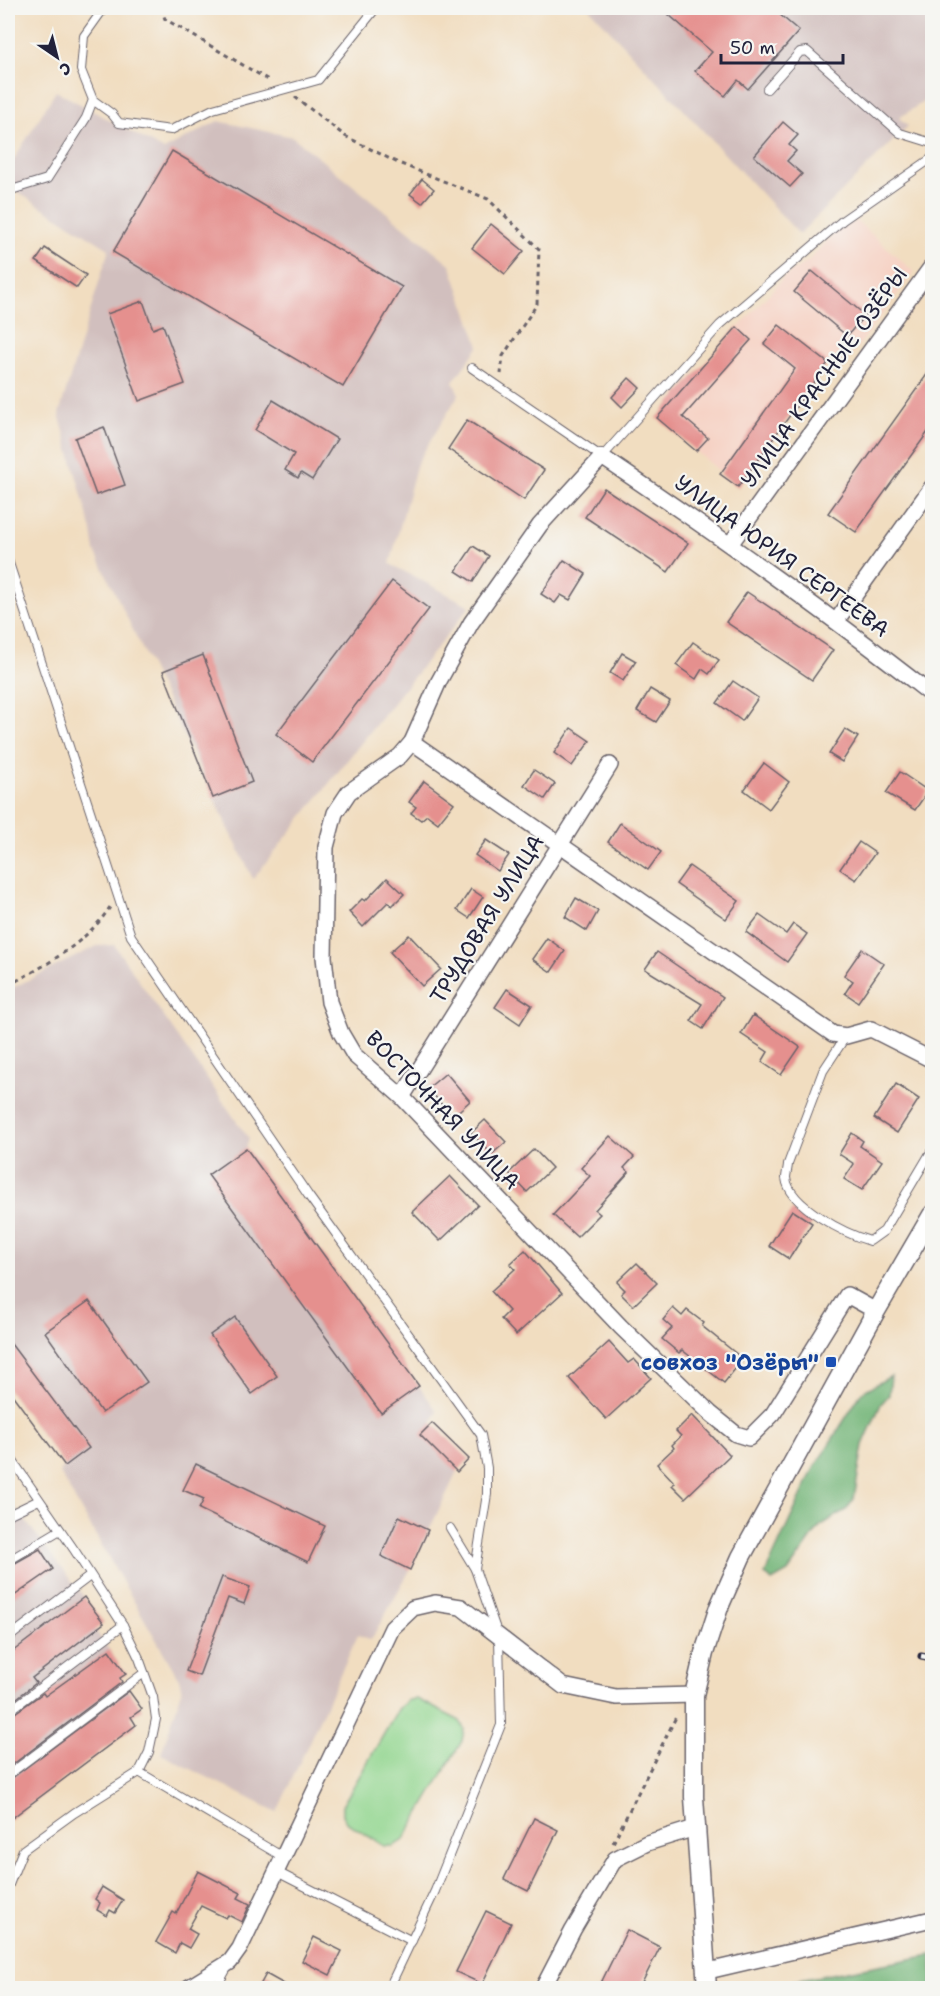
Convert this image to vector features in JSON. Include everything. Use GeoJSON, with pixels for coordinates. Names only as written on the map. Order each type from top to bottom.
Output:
{"type":"FeatureCollection","features":[{"type":"Feature","properties":{"kind":"street","name":"УЛИЦА КРАСНЫЕ ОЗЁРЫ"},"geometry":{"type":"LineString","coordinates":[[731,543],[927,285],[933,266]]}},
{"type":"Feature","properties":{"kind":"street","name":"УЛИЦА ЮРИЯ СЕРГЕЕВА"},"geometry":{"type":"LineString","coordinates":[[602,457],[731,543],[837,620],[933,695]]}},
{"type":"Feature","properties":{"kind":"street","name":"ВОСТОЧНАЯ УЛИЦА"},"geometry":{"type":"LineString","coordinates":[[602,457],[540,525],[471,623],[439,681],[412,742],[400,756],[349,792],[335,813],[326,847],[324,957],[329,1002],[341,1033],[354,1055],[402,1097],[621,1327],[735,1434],[749,1438],[773,1414],[847,1295],[876,1311]]}},
{"type":"Feature","properties":{"kind":"street"},"geometry":{"type":"LineString","coordinates":[[837,620],[933,487]]}},
{"type":"Feature","properties":{"kind":"street"},"geometry":{"type":"LineString","coordinates":[[412,742],[833,1034],[846,1036],[870,1029],[933,1060]]}},
{"type":"Feature","properties":{"kind":"street","name":"ТРУДОВАЯ УЛИЦА"},"geometry":{"type":"LineString","coordinates":[[402,1097],[610,765]]}},
{"type":"Feature","properties":{"kind":"street"},"geometry":{"type":"LineString","coordinates":[[931,1222],[876,1311],[741,1557],[716,1616],[694,1695],[695,1828],[707,1980],[933,1919]]}},
{"type":"Feature","properties":{"kind":"street"},"geometry":{"type":"LineString","coordinates":[[188,1989],[230,1962],[240,1948],[392,1628],[413,1608],[435,1603],[461,1606],[563,1686],[616,1697],[694,1695]]}},
{"type":"Feature","properties":{"kind":"street"},"geometry":{"type":"LineString","coordinates":[[543,1989],[573,1930],[615,1859],[647,1843],[695,1828]]}},
{"type":"Feature","properties":{"kind":"lane"},"geometry":{"type":"LineString","coordinates":[[104,8],[84,36],[81,70],[93,100],[112,114],[119,123],[171,130],[213,109],[318,80],[376,8]]}},
{"type":"Feature","properties":{"kind":"lane"},"geometry":{"type":"LineString","coordinates":[[767,89],[800,52],[807,51],[900,133],[933,143]]}},
{"type":"Feature","properties":{"kind":"lane"},"geometry":{"type":"LineString","coordinates":[[8,191],[47,179],[87,118],[93,100]]}},
{"type":"Feature","properties":{"kind":"lane"},"geometry":{"type":"LineString","coordinates":[[471,368],[602,457],[720,325],[843,220],[933,158]]}},
{"type":"Feature","properties":{"kind":"lane"},"geometry":{"type":"LineString","coordinates":[[8,560],[131,936],[308,1195],[481,1435],[487,1468],[487,1494],[476,1569]]}},
{"type":"Feature","properties":{"kind":"lane"},"geometry":{"type":"LineString","coordinates":[[846,1036],[823,1071],[788,1164],[786,1179],[797,1199],[809,1210],[857,1237],[870,1240],[884,1231],[933,1150]]}},
{"type":"Feature","properties":{"kind":"lane"},"geometry":{"type":"LineString","coordinates":[[8,1454],[123,1625],[153,1698],[156,1719],[149,1752],[138,1772],[74,1813],[23,1850],[8,1887]]}},
{"type":"Feature","properties":{"kind":"lane"},"geometry":{"type":"LineString","coordinates":[[8,1515],[39,1500]]}},
{"type":"Feature","properties":{"kind":"lane"},"geometry":{"type":"LineString","coordinates":[[389,1989],[435,1891],[501,1725],[499,1638],[476,1569],[450,1528]]}},
{"type":"Feature","properties":{"kind":"lane"},"geometry":{"type":"LineString","coordinates":[[8,1561],[60,1530]]}},
{"type":"Feature","properties":{"kind":"lane"},"geometry":{"type":"LineString","coordinates":[[8,1638],[90,1576]]}},
{"type":"Feature","properties":{"kind":"lane"},"geometry":{"type":"LineString","coordinates":[[8,1712],[123,1625]]}},
{"type":"Feature","properties":{"kind":"lane"},"geometry":{"type":"LineString","coordinates":[[8,1775],[144,1673]]}},
{"type":"Feature","properties":{"kind":"lane"},"geometry":{"type":"LineString","coordinates":[[138,1772],[284,1857]]}},
{"type":"Feature","properties":{"kind":"lane"},"geometry":{"type":"LineString","coordinates":[[277,1872],[412,1941]]}},
{"type":"Feature","properties":{"kind":"lane"},"geometry":{"type":"LineString","coordinates":[[216,1989],[230,1962]]}},
{"type":"Feature","properties":{"kind":"path"},"geometry":{"type":"LineString","coordinates":[[161,8],[165,19],[285,89],[345,136],[396,162],[488,199],[539,249],[537,304],[503,356],[500,387]]}},
{"type":"Feature","properties":{"kind":"path"},"geometry":{"type":"LineString","coordinates":[[8,985],[45,966],[100,922],[117,895]]}},
{"type":"Feature","properties":{"kind":"shaded area"},"geometry":{"type":"Polygon","coordinates":[[[589,8],[932,8],[932,96],[899,118],[908,126],[799,234],[589,8]]]}},
{"type":"Feature","properties":{"kind":"shaded area"},"geometry":{"type":"Polygon","coordinates":[[[56,91],[164,150],[218,121],[293,137],[450,264],[479,346],[453,382],[459,394],[417,463],[390,564],[470,606],[253,879],[95,551],[92,531],[59,414],[109,249],[8,186],[8,169],[56,91]]]}},
{"type":"Feature","properties":{"kind":"shaded area"},"geometry":{"type":"Polygon","coordinates":[[[857,221],[914,272],[841,369],[827,363],[738,487],[657,418],[785,276],[808,261],[842,225],[857,221]]]}},
{"type":"Feature","properties":{"kind":"shaded area"},"geometry":{"type":"Polygon","coordinates":[[[114,945],[249,1139],[246,1148],[437,1411],[432,1423],[469,1459],[457,1472],[410,1570],[371,1640],[358,1635],[277,1812],[161,1754],[182,1691],[179,1679],[59,1472],[65,1465],[8,1389],[8,990],[97,946],[114,945]]]}},
{"type":"Feature","properties":{"kind":"shaded area"},"geometry":{"type":"Polygon","coordinates":[[[8,1498],[104,1623],[95,1630],[126,1674],[120,1678],[142,1709],[131,1717],[136,1725],[8,1821],[8,1498]]]}},
{"type":"Feature","properties":{"kind":"green space"},"geometry":{"type":"Polygon","coordinates":[[[891,1376],[889,1395],[881,1404],[863,1445],[854,1499],[846,1510],[820,1526],[788,1572],[772,1581],[765,1574],[814,1468],[862,1392],[891,1376]]]}},
{"type":"Feature","properties":{"kind":"green space"},"geometry":{"type":"Polygon","coordinates":[[[417,1699],[460,1721],[464,1729],[462,1741],[403,1841],[393,1846],[384,1846],[346,1822],[342,1815],[342,1806],[399,1708],[408,1700],[417,1699]]]}},
{"type":"Feature","properties":{"kind":"green space"},"geometry":{"type":"Polygon","coordinates":[[[932,1955],[932,1988],[757,1988],[932,1955]]]}},
{"type":"Feature","properties":{"kind":"building"},"geometry":{"type":"Polygon","coordinates":[[[661,8],[772,8],[799,31],[748,89],[738,80],[725,96],[695,71],[712,52],[661,8]]]}},
{"type":"Feature","properties":{"kind":"building"},"geometry":{"type":"Polygon","coordinates":[[[783,122],[798,135],[789,145],[796,151],[787,161],[802,174],[790,187],[754,156],[783,122]]]}},
{"type":"Feature","properties":{"kind":"building"},"geometry":{"type":"Polygon","coordinates":[[[172,151],[402,287],[343,387],[113,252],[172,151]]]}},
{"type":"Feature","properties":{"kind":"building"},"geometry":{"type":"Polygon","coordinates":[[[422,179],[434,189],[422,203],[410,194],[422,179]]]}},
{"type":"Feature","properties":{"kind":"building"},"geometry":{"type":"Polygon","coordinates":[[[491,224],[524,251],[505,274],[472,248],[491,224]]]}},
{"type":"Feature","properties":{"kind":"building"},"geometry":{"type":"Polygon","coordinates":[[[45,248],[86,275],[77,288],[36,261],[45,248]]]}},
{"type":"Feature","properties":{"kind":"building"},"geometry":{"type":"Polygon","coordinates":[[[812,271],[865,315],[847,336],[794,292],[812,271]]]}},
{"type":"Feature","properties":{"kind":"building"},"geometry":{"type":"Polygon","coordinates":[[[143,301],[153,329],[163,325],[185,384],[139,401],[107,314],[143,301]]]}},
{"type":"Feature","properties":{"kind":"building"},"geometry":{"type":"Polygon","coordinates":[[[779,325],[828,363],[738,487],[720,474],[795,369],[764,344],[779,325]]]}},
{"type":"Feature","properties":{"kind":"building"},"geometry":{"type":"Polygon","coordinates":[[[737,327],[751,340],[683,417],[708,438],[696,451],[657,418],[737,327]]]}},
{"type":"Feature","properties":{"kind":"building"},"geometry":{"type":"Polygon","coordinates":[[[933,366],[933,425],[856,532],[828,513],[933,366]]]}},
{"type":"Feature","properties":{"kind":"building"},"geometry":{"type":"Polygon","coordinates":[[[629,378],[640,388],[622,407],[612,397],[629,378]]]}},
{"type":"Feature","properties":{"kind":"building"},"geometry":{"type":"Polygon","coordinates":[[[273,400],[337,439],[312,480],[301,473],[298,478],[285,470],[294,454],[255,430],[273,400]]]}},
{"type":"Feature","properties":{"kind":"building"},"geometry":{"type":"Polygon","coordinates":[[[467,420],[544,470],[524,500],[448,449],[467,420]]]}},
{"type":"Feature","properties":{"kind":"building"},"geometry":{"type":"Polygon","coordinates":[[[104,427],[125,485],[96,495],[75,438],[104,427]]]}},
{"type":"Feature","properties":{"kind":"building"},"geometry":{"type":"Polygon","coordinates":[[[604,488],[688,543],[668,572],[585,517],[604,488]]]}},
{"type":"Feature","properties":{"kind":"building"},"geometry":{"type":"Polygon","coordinates":[[[473,546],[489,556],[473,582],[456,571],[473,546]]]}},
{"type":"Feature","properties":{"kind":"building"},"geometry":{"type":"Polygon","coordinates":[[[564,560],[586,574],[570,600],[561,595],[555,603],[541,594],[564,560]]]}},
{"type":"Feature","properties":{"kind":"building"},"geometry":{"type":"Polygon","coordinates":[[[392,581],[429,609],[312,762],[276,734],[392,581]]]}},
{"type":"Feature","properties":{"kind":"building"},"geometry":{"type":"Polygon","coordinates":[[[747,592],[833,650],[812,680],[726,622],[747,592]]]}},
{"type":"Feature","properties":{"kind":"building"},"geometry":{"type":"Polygon","coordinates":[[[693,642],[719,660],[709,674],[702,669],[696,679],[676,665],[693,642]]]}},
{"type":"Feature","properties":{"kind":"building"},"geometry":{"type":"Polygon","coordinates":[[[622,653],[636,661],[623,681],[610,673],[622,653]]]}},
{"type":"Feature","properties":{"kind":"building"},"geometry":{"type":"Polygon","coordinates":[[[203,655],[252,782],[213,798],[163,671],[203,655]]]}},
{"type":"Feature","properties":{"kind":"building"},"geometry":{"type":"Polygon","coordinates":[[[733,681],[758,698],[742,721],[717,703],[733,681]]]}},
{"type":"Feature","properties":{"kind":"building"},"geometry":{"type":"Polygon","coordinates":[[[650,689],[670,701],[656,722],[637,711],[650,689]]]}},
{"type":"Feature","properties":{"kind":"building"},"geometry":{"type":"Polygon","coordinates":[[[571,728],[590,741],[572,766],[554,753],[571,728]]]}},
{"type":"Feature","properties":{"kind":"building"},"geometry":{"type":"Polygon","coordinates":[[[845,729],[858,737],[842,762],[829,754],[845,729]]]}},
{"type":"Feature","properties":{"kind":"building"},"geometry":{"type":"Polygon","coordinates":[[[764,763],[789,782],[769,809],[744,790],[764,763]]]}},
{"type":"Feature","properties":{"kind":"building"},"geometry":{"type":"Polygon","coordinates":[[[534,770],[555,784],[545,799],[524,785],[534,770]]]}},
{"type":"Feature","properties":{"kind":"building"},"geometry":{"type":"Polygon","coordinates":[[[900,772],[928,791],[915,810],[886,793],[900,772]]]}},
{"type":"Feature","properties":{"kind":"building"},"geometry":{"type":"Polygon","coordinates":[[[424,781],[454,803],[438,823],[427,815],[421,820],[411,813],[416,807],[409,802],[424,781]]]}},
{"type":"Feature","properties":{"kind":"building"},"geometry":{"type":"Polygon","coordinates":[[[620,823],[661,852],[648,870],[608,842],[620,823]]]}},
{"type":"Feature","properties":{"kind":"building"},"geometry":{"type":"Polygon","coordinates":[[[486,840],[509,855],[498,871],[475,855],[486,840]]]}},
{"type":"Feature","properties":{"kind":"building"},"geometry":{"type":"Polygon","coordinates":[[[859,842],[875,853],[856,880],[840,869],[859,842]]]}},
{"type":"Feature","properties":{"kind":"building"},"geometry":{"type":"Polygon","coordinates":[[[689,866],[739,901],[726,919],[676,884],[689,866]]]}},
{"type":"Feature","properties":{"kind":"building"},"geometry":{"type":"Polygon","coordinates":[[[387,878],[404,894],[392,906],[388,902],[363,927],[349,912],[362,899],[365,901],[387,878]]]}},
{"type":"Feature","properties":{"kind":"building"},"geometry":{"type":"Polygon","coordinates":[[[471,889],[483,897],[469,918],[457,910],[471,889]]]}},
{"type":"Feature","properties":{"kind":"building"},"geometry":{"type":"Polygon","coordinates":[[[576,898],[598,911],[587,931],[565,917],[576,898]]]}},
{"type":"Feature","properties":{"kind":"building"},"geometry":{"type":"Polygon","coordinates":[[[759,915],[786,934],[793,924],[807,934],[787,962],[746,932],[759,915]]]}},
{"type":"Feature","properties":{"kind":"building"},"geometry":{"type":"Polygon","coordinates":[[[409,935],[441,969],[422,986],[390,952],[409,935]]]}},
{"type":"Feature","properties":{"kind":"building"},"geometry":{"type":"Polygon","coordinates":[[[547,938],[565,951],[551,972],[532,959],[547,938]]]}},
{"type":"Feature","properties":{"kind":"building"},"geometry":{"type":"Polygon","coordinates":[[[862,949],[884,964],[858,1002],[845,993],[853,981],[844,975],[862,949]]]}},
{"type":"Feature","properties":{"kind":"building"},"geometry":{"type":"Polygon","coordinates":[[[657,952],[723,997],[703,1029],[691,1021],[702,1004],[645,969],[657,952]]]}},
{"type":"Feature","properties":{"kind":"building"},"geometry":{"type":"Polygon","coordinates":[[[507,989],[532,1005],[520,1024],[495,1007],[507,989]]]}},
{"type":"Feature","properties":{"kind":"building"},"geometry":{"type":"Polygon","coordinates":[[[753,1015],[800,1047],[781,1075],[762,1062],[768,1052],[741,1034],[753,1015]]]}},
{"type":"Feature","properties":{"kind":"building"},"geometry":{"type":"Polygon","coordinates":[[[446,1073],[470,1101],[452,1117],[428,1088],[446,1073]]]}},
{"type":"Feature","properties":{"kind":"building"},"geometry":{"type":"Polygon","coordinates":[[[896,1084],[919,1099],[897,1133],[874,1118],[896,1084]]]}},
{"type":"Feature","properties":{"kind":"building"},"geometry":{"type":"Polygon","coordinates":[[[485,1120],[506,1142],[492,1154],[471,1133],[485,1120]]]}},
{"type":"Feature","properties":{"kind":"building"},"geometry":{"type":"Polygon","coordinates":[[[852,1133],[863,1141],[860,1146],[882,1161],[862,1190],[844,1179],[854,1164],[839,1154],[852,1133]]]}},
{"type":"Feature","properties":{"kind":"building"},"geometry":{"type":"Polygon","coordinates":[[[610,1136],[634,1157],[624,1168],[629,1172],[595,1210],[600,1214],[577,1237],[553,1215],[590,1176],[581,1168],[610,1136]]]}},
{"type":"Feature","properties":{"kind":"building"},"geometry":{"type":"Polygon","coordinates":[[[246,1148],[419,1386],[381,1413],[208,1175],[246,1148]]]}},
{"type":"Feature","properties":{"kind":"building"},"geometry":{"type":"Polygon","coordinates":[[[534,1149],[552,1168],[527,1192],[509,1173],[534,1149]]]}},
{"type":"Feature","properties":{"kind":"building"},"geometry":{"type":"Polygon","coordinates":[[[450,1176],[478,1205],[440,1241],[412,1212],[450,1176]]]}},
{"type":"Feature","properties":{"kind":"building"},"geometry":{"type":"Polygon","coordinates":[[[792,1210],[812,1223],[789,1259],[769,1246],[792,1210]]]}},
{"type":"Feature","properties":{"kind":"building"},"geometry":{"type":"Polygon","coordinates":[[[525,1250],[562,1293],[516,1335],[501,1319],[509,1311],[491,1291],[515,1269],[510,1264],[525,1250]]]}},
{"type":"Feature","properties":{"kind":"building"},"geometry":{"type":"Polygon","coordinates":[[[637,1263],[657,1283],[633,1306],[621,1294],[625,1290],[617,1282],[637,1263]]]}},
{"type":"Feature","properties":{"kind":"building"},"geometry":{"type":"Polygon","coordinates":[[[89,1301],[147,1382],[102,1413],[45,1332],[89,1301]]]}},
{"type":"Feature","properties":{"kind":"building"},"geometry":{"type":"Polygon","coordinates":[[[673,1308],[682,1316],[687,1310],[704,1323],[702,1326],[743,1359],[724,1383],[682,1350],[679,1353],[662,1339],[672,1328],[663,1320],[673,1308]]]}},
{"type":"Feature","properties":{"kind":"building"},"geometry":{"type":"Polygon","coordinates":[[[235,1317],[277,1376],[252,1394],[210,1335],[235,1317]]]}},
{"type":"Feature","properties":{"kind":"building"},"geometry":{"type":"Polygon","coordinates":[[[8,1340],[89,1448],[65,1466],[8,1389],[8,1340]]]}},
{"type":"Feature","properties":{"kind":"building"},"geometry":{"type":"Polygon","coordinates":[[[609,1342],[628,1363],[634,1359],[651,1378],[606,1419],[569,1378],[609,1342]]]}},
{"type":"Feature","properties":{"kind":"building"},"geometry":{"type":"Polygon","coordinates":[[[692,1415],[730,1455],[685,1498],[672,1485],[675,1483],[657,1464],[674,1448],[672,1445],[681,1436],[676,1431],[692,1415]]]}},
{"type":"Feature","properties":{"kind":"building"},"geometry":{"type":"Polygon","coordinates":[[[432,1423],[469,1459],[457,1472],[420,1435],[432,1423]]]}},
{"type":"Feature","properties":{"kind":"building"},"geometry":{"type":"Polygon","coordinates":[[[196,1464],[325,1526],[308,1562],[199,1509],[204,1499],[183,1490],[196,1464]]]}},
{"type":"Feature","properties":{"kind":"building"},"geometry":{"type":"Polygon","coordinates":[[[399,1516],[428,1530],[410,1570],[381,1556],[399,1516]]]}},
{"type":"Feature","properties":{"kind":"building"},"geometry":{"type":"Polygon","coordinates":[[[40,1549],[53,1569],[8,1600],[8,1567],[40,1549]]]}},
{"type":"Feature","properties":{"kind":"building"},"geometry":{"type":"Polygon","coordinates":[[[222,1577],[250,1587],[244,1604],[228,1598],[199,1676],[186,1671],[222,1577]]]}},
{"type":"Feature","properties":{"kind":"building"},"geometry":{"type":"Polygon","coordinates":[[[84,1597],[104,1623],[32,1678],[36,1683],[8,1705],[8,1655],[84,1597]]]}},
{"type":"Feature","properties":{"kind":"building"},"geometry":{"type":"Polygon","coordinates":[[[109,1650],[126,1674],[120,1678],[122,1682],[8,1768],[8,1718],[43,1693],[45,1696],[109,1650]]]}},
{"type":"Feature","properties":{"kind":"building"},"geometry":{"type":"Polygon","coordinates":[[[129,1691],[142,1709],[131,1717],[136,1725],[8,1821],[8,1781],[129,1691]]]}},
{"type":"Feature","properties":{"kind":"building"},"geometry":{"type":"Polygon","coordinates":[[[534,1818],[558,1830],[528,1891],[504,1879],[534,1818]]]}},
{"type":"Feature","properties":{"kind":"building"},"geometry":{"type":"Polygon","coordinates":[[[198,1871],[241,1893],[238,1898],[250,1904],[242,1922],[228,1915],[226,1918],[201,1906],[188,1929],[197,1934],[189,1948],[180,1943],[175,1953],[156,1942],[173,1912],[176,1914],[198,1871]]]}},
{"type":"Feature","properties":{"kind":"building"},"geometry":{"type":"Polygon","coordinates":[[[102,1887],[123,1900],[115,1913],[110,1910],[107,1916],[97,1910],[100,1903],[95,1899],[102,1887]]]}},
{"type":"Feature","properties":{"kind":"building"},"geometry":{"type":"Polygon","coordinates":[[[486,1911],[511,1923],[482,1984],[456,1972],[486,1911]]]}},
{"type":"Feature","properties":{"kind":"building"},"geometry":{"type":"Polygon","coordinates":[[[627,1930],[660,1947],[639,1989],[598,1989],[627,1930]]]}},
{"type":"Feature","properties":{"kind":"building"},"geometry":{"type":"Polygon","coordinates":[[[314,1937],[342,1951],[330,1975],[302,1961],[314,1937]]]}},
{"type":"Feature","properties":{"kind":"building"},"geometry":{"type":"Polygon","coordinates":[[[266,1974],[293,1989],[258,1989],[266,1974]]]}},
{"type":"Feature","properties":{"kind":"railway"},"geometry":{"type":"LineString","coordinates":[[921,1656],[932,1658]]}},
{"type":"Feature","properties":{"kind":"place","name":"совхоз \"Озёры\""},"geometry":{"type":"Point","coordinates":[831,1362]}}]}
